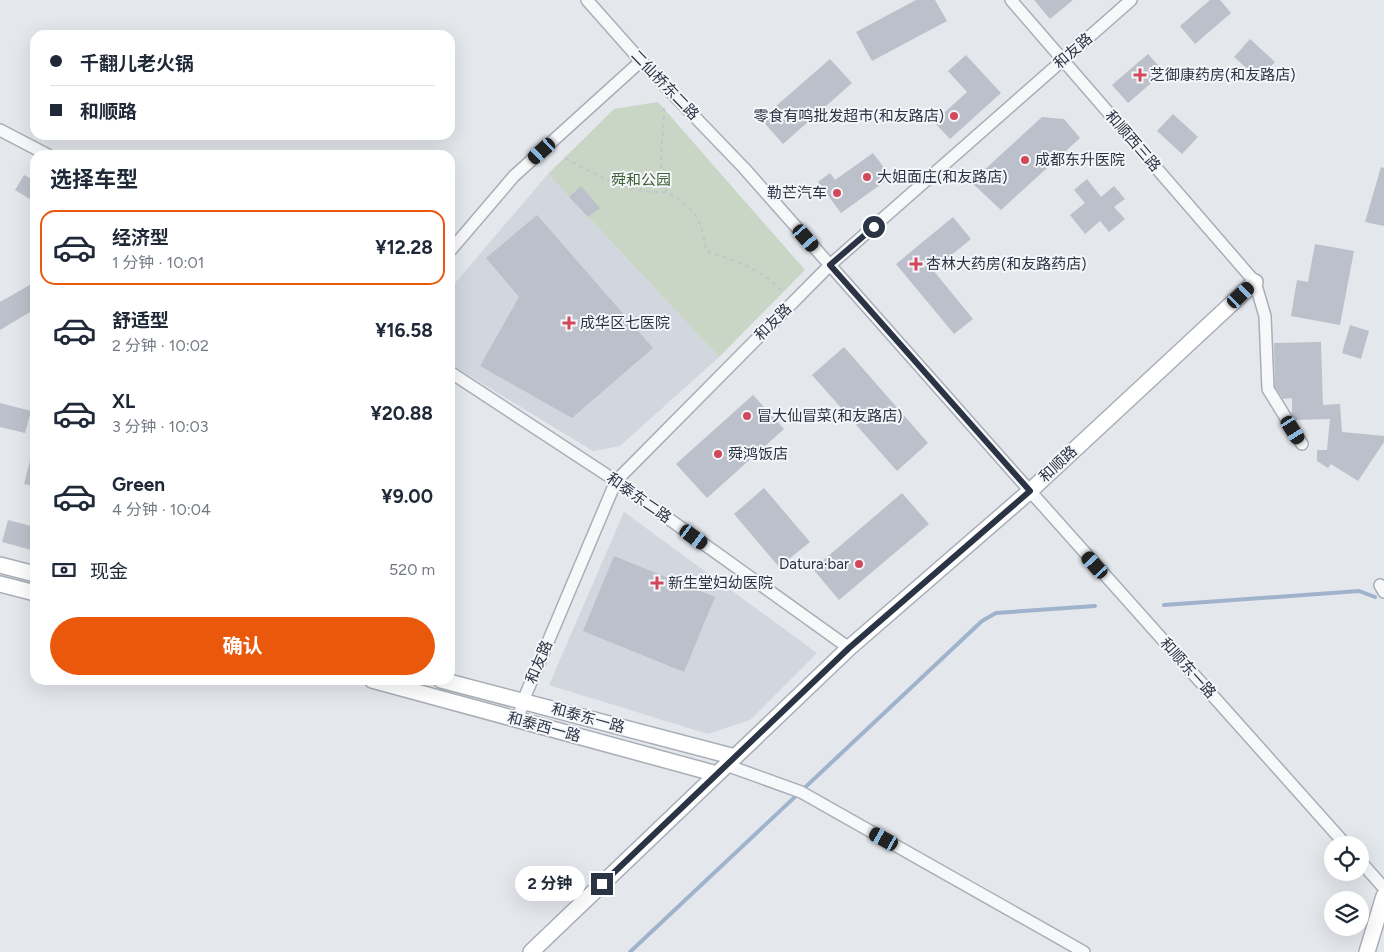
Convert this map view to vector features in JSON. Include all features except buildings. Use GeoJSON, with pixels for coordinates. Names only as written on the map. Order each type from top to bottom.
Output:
{"type":"FeatureCollection","features":[{"type":"Feature","properties":{"kind":"street","name":"二仙桥东二路"},"geometry":{"type":"LineString","coordinates":[[587,0],[641,61],[744,168],[830,265]]}},
{"type":"Feature","properties":{"kind":"street","name":"和顺西三路"},"geometry":{"type":"LineString","coordinates":[[1011,0],[1255,282]]}},
{"type":"Feature","properties":{"kind":"street","name":"和友路"},"geometry":{"type":"LineString","coordinates":[[518,720],[523,701],[616,481],[830,265],[1131,0]]}},
{"type":"Feature","properties":{"kind":"street"},"geometry":{"type":"LineString","coordinates":[[455,245],[514,176],[641,61]]}},
{"type":"Feature","properties":{"kind":"street"},"geometry":{"type":"LineString","coordinates":[[0,130],[38,150]]}},
{"type":"Feature","properties":{"kind":"street","name":"和顺东一路"},"geometry":{"type":"LineString","coordinates":[[830,265],[1338,836]]}},
{"type":"Feature","properties":{"kind":"street"},"geometry":{"type":"LineString","coordinates":[[1255,282],[1265,316],[1268,389],[1302,444]]}},
{"type":"Feature","properties":{"kind":"street","name":"和顺路"},"geometry":{"type":"LineString","coordinates":[[531,952],[849,648],[1030,491],[1255,282]]}},
{"type":"Feature","properties":{"kind":"street","name":"和泰东二路"},"geometry":{"type":"LineString","coordinates":[[455,375],[616,481],[849,648]]}},
{"type":"Feature","properties":{"kind":"street"},"geometry":{"type":"LineString","coordinates":[[0,565],[30,573]]}},
{"type":"Feature","properties":{"kind":"street"},"geometry":{"type":"LineString","coordinates":[[0,584],[30,592]]}},
{"type":"Feature","properties":{"kind":"street","name":"和泰东一路"},"geometry":{"type":"LineString","coordinates":[[455,684],[523,701],[726,765]]}},
{"type":"Feature","properties":{"kind":"street","name":"和泰西一路"},"geometry":{"type":"LineString","coordinates":[[390,685],[518,720],[726,765]]}},
{"type":"Feature","properties":{"kind":"street"},"geometry":{"type":"LineString","coordinates":[[726,765],[801,792],[1084,952]]}},
{"type":"Feature","properties":{"kind":"street"},"geometry":{"type":"LineString","coordinates":[[1369,871],[1384,888]]}},
{"type":"Feature","properties":{"kind":"street"},"geometry":{"type":"LineString","coordinates":[[1367,952],[1384,896]]}},
{"type":"Feature","properties":{"kind":"path"},"geometry":{"type":"LineString","coordinates":[[664,108],[661,150],[663,180],[667,192],[679,200],[699,221],[707,251],[757,271],[783,292]]}},
{"type":"Feature","properties":{"kind":"path"},"geometry":{"type":"LineString","coordinates":[[565,158],[617,185],[654,193],[667,192]]}},
{"type":"Feature","properties":{"kind":"shaded area","name":"成华区七医院"},"geometry":{"type":"Polygon","coordinates":[[[548,174],[719,357],[620,446],[593,451],[455,367],[455,283],[548,174]]]}},
{"type":"Feature","properties":{"kind":"shaded area","name":"新生堂妇幼医院"},"geometry":{"type":"Polygon","coordinates":[[[624,512],[817,653],[750,720],[708,734],[549,685],[624,512]]]}},
{"type":"Feature","properties":{"kind":"green space","name":"舜和公园"},"geometry":{"type":"Polygon","coordinates":[[[658,102],[805,270],[719,357],[548,174],[614,109],[658,102]]]}},
{"type":"Feature","properties":{"kind":"waterway"},"geometry":{"type":"LineString","coordinates":[[1164,605],[1359,591],[1375,597]]}},
{"type":"Feature","properties":{"kind":"waterway"},"geometry":{"type":"LineString","coordinates":[[630,952],[982,621],[996,613],[1095,606]]}},
{"type":"Feature","properties":{"kind":"place","name":"芝御康药房(和友路店)"},"geometry":{"type":"Point","coordinates":[1140,75]}},
{"type":"Feature","properties":{"kind":"place","name":"零食有鸣批发超市(和友路店)"},"geometry":{"type":"Point","coordinates":[954,116]}},
{"type":"Feature","properties":{"kind":"place","name":"成都东升医院"},"geometry":{"type":"Point","coordinates":[1025,160]}},
{"type":"Feature","properties":{"kind":"place","name":"大姐面庄(和友路店)"},"geometry":{"type":"Point","coordinates":[867,177]}},
{"type":"Feature","properties":{"kind":"place","name":"勒芒汽车"},"geometry":{"type":"Point","coordinates":[837,193]}},
{"type":"Feature","properties":{"kind":"place","name":"杏林大药房(和友路药店)"},"geometry":{"type":"Point","coordinates":[916,264]}},
{"type":"Feature","properties":{"kind":"place","name":"成华区七医院"},"geometry":{"type":"Point","coordinates":[569,323]}},
{"type":"Feature","properties":{"kind":"place","name":"冒大仙冒菜(和友路店)"},"geometry":{"type":"Point","coordinates":[747,416]}},
{"type":"Feature","properties":{"kind":"place","name":"舜鸿饭店"},"geometry":{"type":"Point","coordinates":[718,454]}},
{"type":"Feature","properties":{"kind":"place","name":"Datura·bar"},"geometry":{"type":"Point","coordinates":[859,564]}},
{"type":"Feature","properties":{"kind":"place","name":"新生堂妇幼医院"},"geometry":{"type":"Point","coordinates":[657,583]}},
{"type":"Feature","properties":{"kind":"route"},"geometry":{"type":"LineString","coordinates":[[602,884],[849,648],[1030,491],[830,265],[874,227]]}}]}
